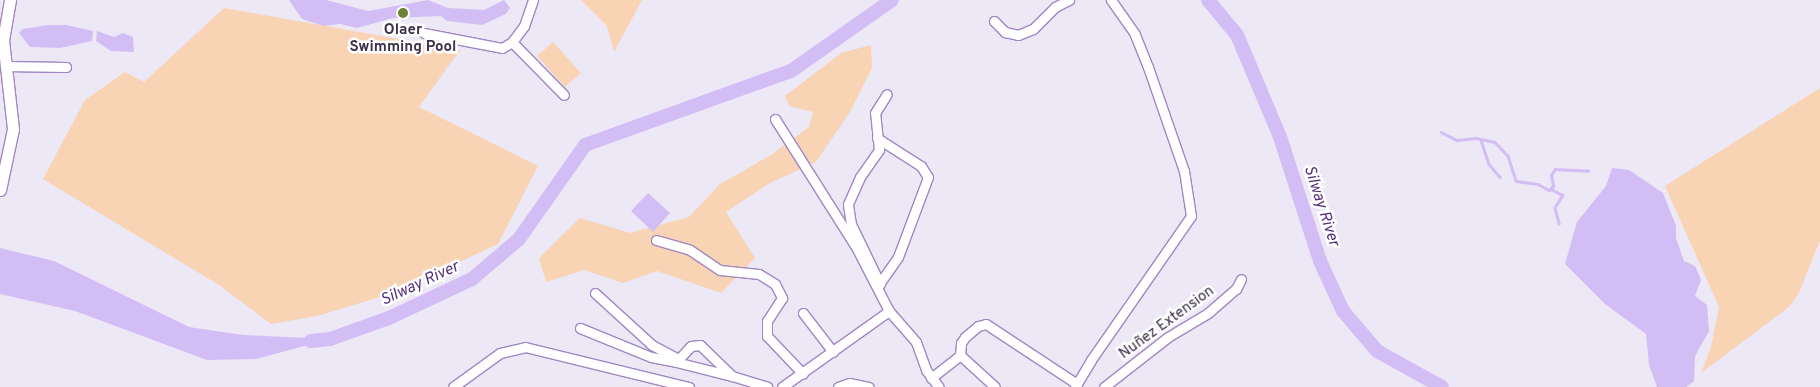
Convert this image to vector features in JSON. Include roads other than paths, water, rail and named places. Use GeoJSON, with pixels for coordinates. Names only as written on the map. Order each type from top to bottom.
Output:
{"type":"FeatureCollection","features":[{"type":"Feature","properties":{"kind":"main road"},"geometry":{"type":"LineString","coordinates":[[0,190],[13,129],[3,40],[10,0]]}},
{"type":"Feature","properties":{"kind":"street"},"geometry":{"type":"LineString","coordinates":[[424,33],[497,48],[512,42],[527,20],[532,0]]}},
{"type":"Feature","properties":{"kind":"street"},"geometry":{"type":"LineString","coordinates":[[994,21],[1005,32],[1018,35],[1040,24],[1055,7],[1068,0]]}},
{"type":"Feature","properties":{"kind":"street"},"geometry":{"type":"LineString","coordinates":[[931,378],[960,355],[965,337],[978,326],[986,324],[1076,386],[1192,216],[1184,171],[1148,67],[1135,34],[1111,0]]}},
{"type":"Feature","properties":{"kind":"street"},"geometry":{"type":"LineString","coordinates":[[512,42],[564,95]]}},
{"type":"Feature","properties":{"kind":"street"},"geometry":{"type":"LineString","coordinates":[[5,66],[66,67]]}},
{"type":"Feature","properties":{"kind":"street"},"geometry":{"type":"LineString","coordinates":[[887,94],[875,113],[879,150],[853,190],[848,216],[888,311],[916,342],[931,378],[939,387]]}},
{"type":"Feature","properties":{"kind":"street"},"geometry":{"type":"LineString","coordinates":[[775,119],[837,214],[878,286]]}},
{"type":"Feature","properties":{"kind":"street"},"geometry":{"type":"LineString","coordinates":[[877,138],[921,166],[928,177],[898,257],[878,286]]}},
{"type":"Feature","properties":{"kind":"street"},"geometry":{"type":"LineString","coordinates":[[656,240],[690,250],[720,270],[759,274],[775,284],[782,298],[768,321],[767,336],[803,374]]}},
{"type":"Feature","properties":{"kind":"street","name":"Nuñez Extension"},"geometry":{"type":"LineString","coordinates":[[1104,387],[1168,338],[1208,313],[1236,289],[1242,279]]}},
{"type":"Feature","properties":{"kind":"street"},"geometry":{"type":"LineString","coordinates":[[595,293],[652,345],[677,360]]}},
{"type":"Feature","properties":{"kind":"street"},"geometry":{"type":"LineString","coordinates":[[782,387],[803,374],[888,311]]}},
{"type":"Feature","properties":{"kind":"street"},"geometry":{"type":"LineString","coordinates":[[803,313],[833,352]]}},
{"type":"Feature","properties":{"kind":"street"},"geometry":{"type":"LineString","coordinates":[[580,328],[651,357],[677,360],[767,387]]}},
{"type":"Feature","properties":{"kind":"street"},"geometry":{"type":"LineString","coordinates":[[677,360],[691,346],[700,345],[732,376]]}},
{"type":"Feature","properties":{"kind":"street"},"geometry":{"type":"LineString","coordinates":[[453,387],[500,353],[525,347],[689,387]]}},
{"type":"Feature","properties":{"kind":"street"},"geometry":{"type":"LineString","coordinates":[[960,355],[995,387]]}},
{"type":"Feature","properties":{"kind":"street"},"geometry":{"type":"LineString","coordinates":[[838,387],[849,383],[869,387]]}},
{"type":"Feature","properties":{"kind":"waterway","name":"Silway River"},"geometry":{"type":"LineString","coordinates":[[311,341],[330,339],[389,318],[472,279],[519,239],[585,145],[791,71],[892,0]]}},
{"type":"Feature","properties":{"kind":"waterway","name":"Silway River"},"geometry":{"type":"LineString","coordinates":[[1208,0],[1237,35],[1280,137],[1320,261],[1343,311],[1377,351],[1442,387]]}},
{"type":"Feature","properties":{"kind":"waterway"},"geometry":{"type":"LineString","coordinates":[[1441,132],[1457,140],[1476,138],[1495,142],[1508,156],[1516,181],[1538,184],[1549,190],[1553,186],[1551,175],[1555,169],[1588,171]]}},
{"type":"Feature","properties":{"kind":"waterway"},"geometry":{"type":"LineString","coordinates":[[1481,140],[1489,164],[1500,177]]}},
{"type":"Feature","properties":{"kind":"waterway"},"geometry":{"type":"LineString","coordinates":[[1551,189],[1563,195],[1555,208],[1559,223]]}},
{"type":"Feature","properties":{"kind":"place","name":"Olaer Swimming Pool"},"geometry":{"type":"Point","coordinates":[403,13]}}]}
